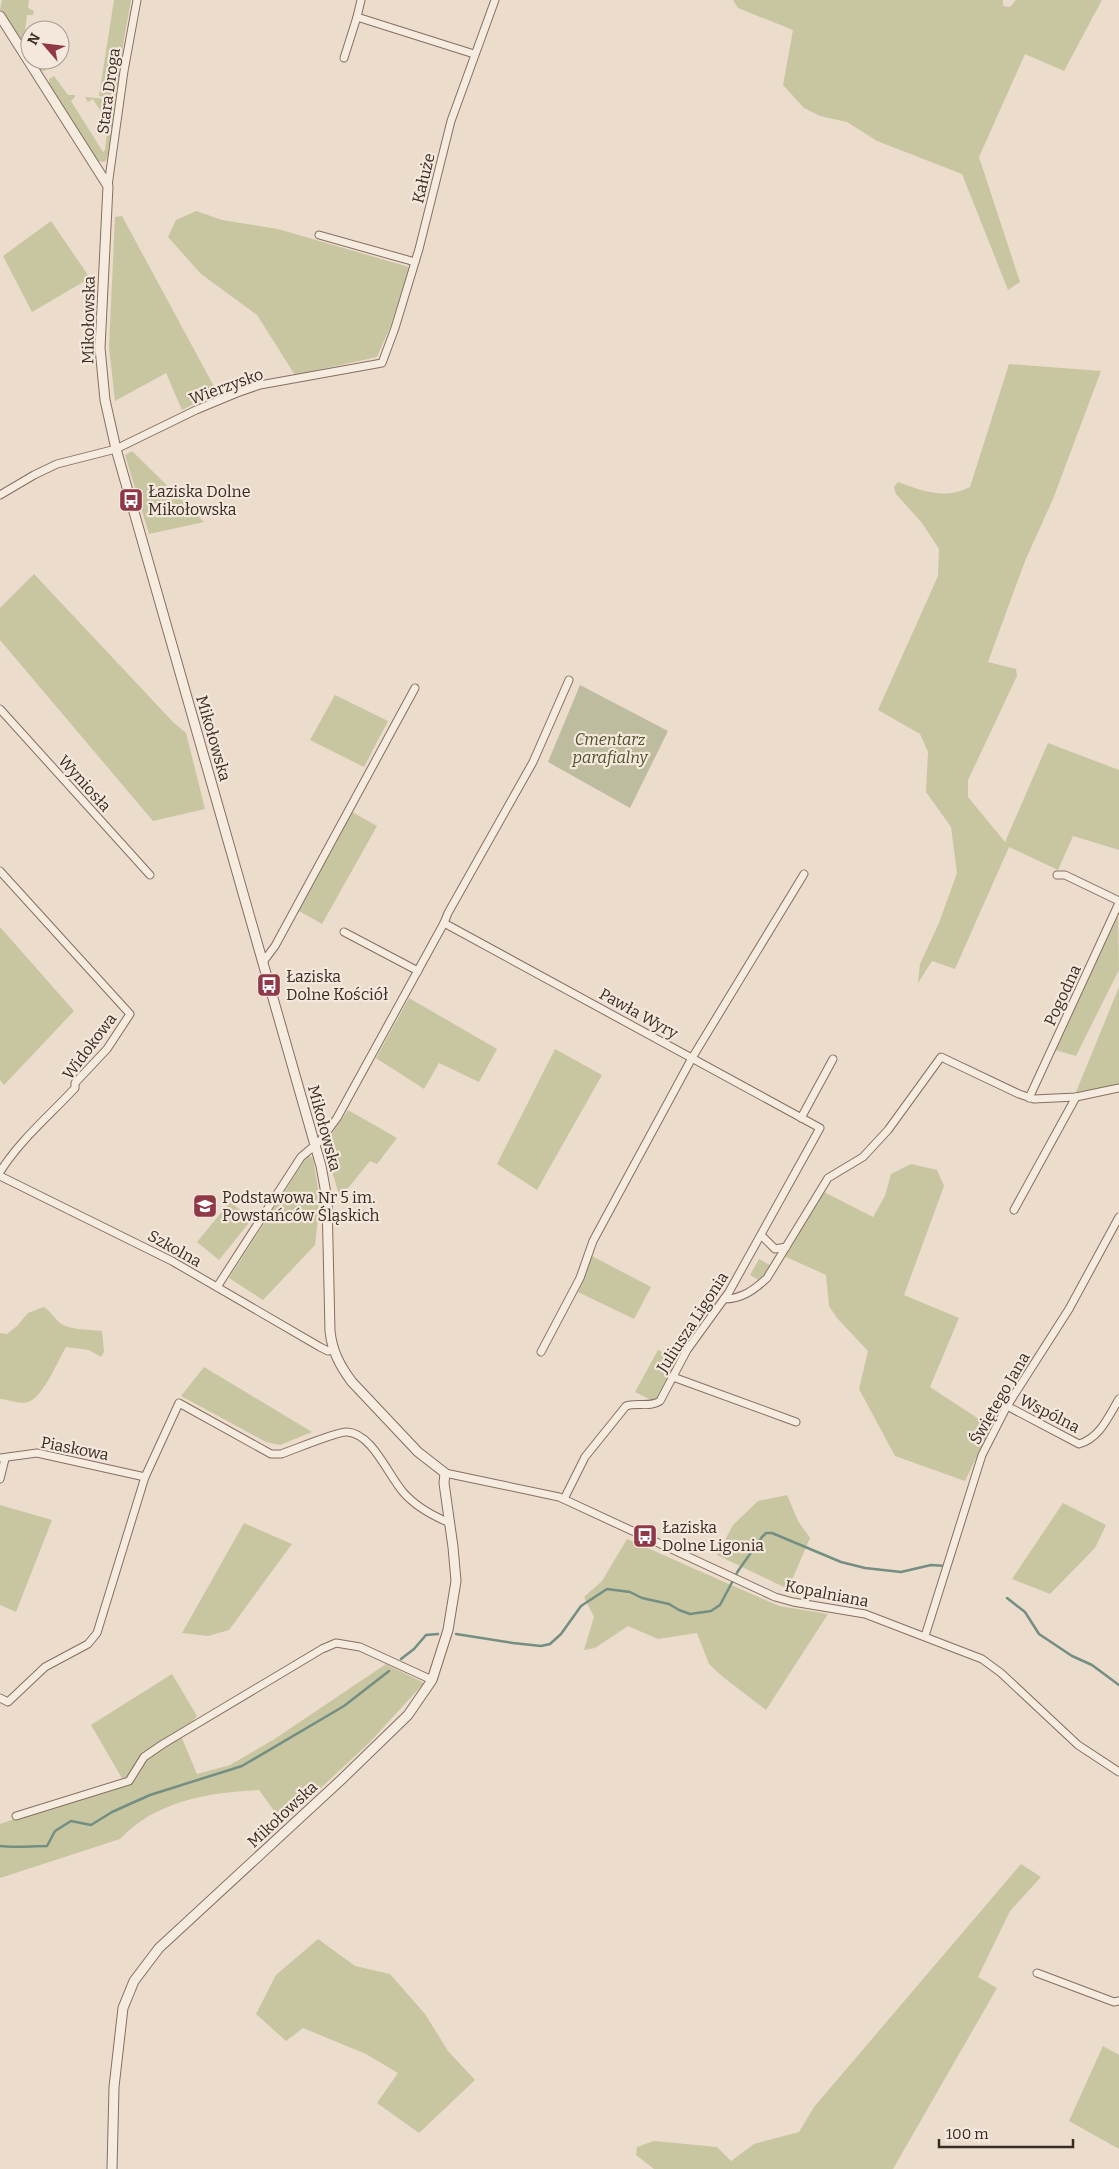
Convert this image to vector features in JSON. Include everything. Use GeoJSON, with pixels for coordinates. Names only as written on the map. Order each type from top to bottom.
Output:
{"type":"FeatureCollection","features":[{"type":"Feature","properties":{"kind":"street","name":"Stara Droga"},"geometry":{"type":"LineString","coordinates":[[108,186],[124,71],[137,0]]}},
{"type":"Feature","properties":{"kind":"street"},"geometry":{"type":"LineString","coordinates":[[344,58],[361,0]]}},
{"type":"Feature","properties":{"kind":"street","name":"Kałuże"},"geometry":{"type":"LineString","coordinates":[[382,363],[415,262],[451,121],[495,0]]}},
{"type":"Feature","properties":{"kind":"street"},"geometry":{"type":"LineString","coordinates":[[0,16],[108,186]]}},
{"type":"Feature","properties":{"kind":"street"},"geometry":{"type":"LineString","coordinates":[[357,17],[474,54]]}},
{"type":"Feature","properties":{"kind":"street","name":"Mikołowska"},"geometry":{"type":"LineString","coordinates":[[108,186],[100,348],[105,400],[116,449],[315,1144],[326,1199],[330,1331],[333,1350],[342,1369],[352,1382],[426,1460],[445,1473],[444,1483],[456,1581],[453,1606],[432,1680],[408,1716],[159,1948],[134,1981],[123,2008],[114,2087],[112,2169]]}},
{"type":"Feature","properties":{"kind":"street"},"geometry":{"type":"LineString","coordinates":[[319,235],[415,262]]}},
{"type":"Feature","properties":{"kind":"street","name":"Wierzysko"},"geometry":{"type":"LineString","coordinates":[[0,495],[57,464],[116,449],[196,410],[260,385],[382,363]]}},
{"type":"Feature","properties":{"kind":"street"},"geometry":{"type":"LineString","coordinates":[[217,1287],[301,1157],[326,1134],[348,1100],[418,972],[448,912],[533,762],[569,680]]}},
{"type":"Feature","properties":{"kind":"street"},"geometry":{"type":"LineString","coordinates":[[263,962],[275,946],[415,688]]}},
{"type":"Feature","properties":{"kind":"street","name":"Wyniosła"},"geometry":{"type":"LineString","coordinates":[[0,709],[150,875]]}},
{"type":"Feature","properties":{"kind":"street","name":"Widokowa"},"geometry":{"type":"LineString","coordinates":[[0,871],[130,1014],[107,1049],[75,1083],[75,1088],[55,1110],[34,1129],[0,1174]]}},
{"type":"Feature","properties":{"kind":"street"},"geometry":{"type":"LineString","coordinates":[[541,1352],[580,1278],[593,1241],[692,1058],[804,874]]}},
{"type":"Feature","properties":{"kind":"street","name":"Pogodna"},"geometry":{"type":"LineString","coordinates":[[1029,1098],[1119,902],[1065,874],[1057,875]]}},
{"type":"Feature","properties":{"kind":"street","name":"Pawła Wyry"},"geometry":{"type":"LineString","coordinates":[[444,923],[820,1128]]}},
{"type":"Feature","properties":{"kind":"street"},"geometry":{"type":"LineString","coordinates":[[344,932],[418,972]]}},
{"type":"Feature","properties":{"kind":"street"},"geometry":{"type":"LineString","coordinates":[[724,1299],[735,1299],[754,1290],[767,1278],[828,1178],[864,1157],[888,1130],[941,1057],[1029,1098],[1076,1097],[1119,1088]]}},
{"type":"Feature","properties":{"kind":"street"},"geometry":{"type":"LineString","coordinates":[[801,1118],[833,1060]]}},
{"type":"Feature","properties":{"kind":"street"},"geometry":{"type":"LineString","coordinates":[[1014,1210],[1076,1097]]}},
{"type":"Feature","properties":{"kind":"street","name":"Juliusza Ligonia"},"geometry":{"type":"LineString","coordinates":[[564,1499],[586,1457],[626,1406],[632,1404],[652,1405],[660,1401],[687,1350],[724,1299],[820,1128]]}},
{"type":"Feature","properties":{"kind":"street","name":"Szkolna"},"geometry":{"type":"LineString","coordinates":[[0,1174],[149,1249],[320,1347],[328,1351],[333,1350]]}},
{"type":"Feature","properties":{"kind":"street","name":"Świętego Jana"},"geometry":{"type":"LineString","coordinates":[[925,1636],[982,1454],[1007,1406],[1068,1309],[1119,1217]]}},
{"type":"Feature","properties":{"kind":"street"},"geometry":{"type":"LineString","coordinates":[[761,1235],[775,1249],[786,1247]]}},
{"type":"Feature","properties":{"kind":"street"},"geometry":{"type":"LineString","coordinates":[[673,1377],[796,1422]]}},
{"type":"Feature","properties":{"kind":"street","name":"Wspólna"},"geometry":{"type":"LineString","coordinates":[[1007,1406],[1079,1444],[1090,1441],[1099,1432],[1119,1399]]}},
{"type":"Feature","properties":{"kind":"street"},"geometry":{"type":"LineString","coordinates":[[0,1698],[8,1702],[45,1667],[88,1644],[97,1633],[145,1477],[178,1403],[272,1454],[282,1454],[346,1431],[358,1435],[368,1442],[403,1492],[430,1514],[450,1523]]}},
{"type":"Feature","properties":{"kind":"street","name":"Piaskowa"},"geometry":{"type":"LineString","coordinates":[[3,1458],[37,1453],[145,1477]]}},
{"type":"Feature","properties":{"kind":"street"},"geometry":{"type":"LineString","coordinates":[[0,1479],[3,1458]]}},
{"type":"Feature","properties":{"kind":"street","name":"Kopalniana"},"geometry":{"type":"LineString","coordinates":[[445,1473],[473,1480],[514,1486],[564,1499],[746,1584],[793,1602],[854,1611],[925,1636],[982,1659],[1078,1745],[1119,1772]]}},
{"type":"Feature","properties":{"kind":"street"},"geometry":{"type":"LineString","coordinates":[[16,1816],[129,1782],[144,1757],[322,1648],[336,1644],[360,1647],[432,1680]]}},
{"type":"Feature","properties":{"kind":"street"},"geometry":{"type":"LineString","coordinates":[[1037,1973],[1114,2002],[1119,2001]]}},
{"type":"Feature","properties":{"kind":"shaded area"},"geometry":{"type":"Polygon","coordinates":[[[2,0],[29,0],[28,8],[34,11],[33,15],[27,15],[26,20],[20,20],[20,40],[0,9],[2,0]]]}},
{"type":"Feature","properties":{"kind":"shaded area"},"geometry":{"type":"Polygon","coordinates":[[[114,0],[131,0],[116,105],[108,104],[109,98],[99,96],[114,0]]]}},
{"type":"Feature","properties":{"kind":"shaded area"},"geometry":{"type":"Polygon","coordinates":[[[733,0],[1003,0],[1003,6],[1010,7],[1016,0],[1102,0],[1064,71],[1025,54],[979,157],[1020,282],[1008,290],[962,174],[877,141],[847,122],[820,116],[804,108],[783,85],[793,30],[738,8],[733,0]]]}},
{"type":"Feature","properties":{"kind":"shaded area"},"geometry":{"type":"Polygon","coordinates":[[[54,76],[68,95],[75,95],[71,101],[103,152],[105,150],[107,133],[102,125],[107,121],[93,99],[88,102],[85,97],[105,99],[107,100],[107,106],[115,107],[109,153],[105,162],[97,161],[49,85],[49,79],[54,76]]]}},
{"type":"Feature","properties":{"kind":"shaded area"},"geometry":{"type":"Polygon","coordinates":[[[196,211],[222,220],[278,229],[409,267],[391,325],[377,357],[295,375],[257,315],[201,274],[168,237],[176,220],[196,211]]]}},
{"type":"Feature","properties":{"kind":"shaded area"},"geometry":{"type":"Polygon","coordinates":[[[122,216],[217,392],[182,410],[166,373],[115,401],[109,347],[115,217],[122,216]]]}},
{"type":"Feature","properties":{"kind":"shaded area"},"geometry":{"type":"Polygon","coordinates":[[[51,221],[90,278],[32,312],[3,256],[51,221]]]}},
{"type":"Feature","properties":{"kind":"shaded area"},"geometry":{"type":"Polygon","coordinates":[[[1009,364],[1101,371],[1053,499],[1025,561],[988,662],[1016,669],[1017,676],[968,780],[968,797],[1005,842],[1048,743],[1119,770],[1119,850],[1073,836],[1058,870],[1009,847],[955,969],[932,961],[918,983],[920,964],[939,923],[957,873],[951,827],[926,792],[928,752],[920,734],[878,710],[938,576],[939,549],[922,523],[896,494],[894,487],[898,482],[925,491],[943,494],[961,491],[970,487],[1009,364]]]}},
{"type":"Feature","properties":{"kind":"shaded area"},"geometry":{"type":"Polygon","coordinates":[[[132,451],[204,522],[149,534],[125,455],[132,451]]]}},
{"type":"Feature","properties":{"kind":"shaded area"},"geometry":{"type":"Polygon","coordinates":[[[34,574],[173,722],[186,733],[205,809],[153,821],[0,640],[0,608],[34,574]]]}},
{"type":"Feature","properties":{"kind":"shaded area"},"geometry":{"type":"Polygon","coordinates":[[[335,695],[388,721],[364,767],[310,740],[335,695]]]}},
{"type":"Feature","properties":{"kind":"shaded area"},"geometry":{"type":"Polygon","coordinates":[[[352,812],[377,826],[322,924],[299,911],[352,812]]]}},
{"type":"Feature","properties":{"kind":"shaded area"},"geometry":{"type":"Polygon","coordinates":[[[1118,916],[1119,970],[1076,1056],[1055,1050],[1118,916]]]}},
{"type":"Feature","properties":{"kind":"shaded area"},"geometry":{"type":"Polygon","coordinates":[[[0,927],[74,1011],[4,1085],[0,1080],[0,927]]]}},
{"type":"Feature","properties":{"kind":"shaded area"},"geometry":{"type":"Polygon","coordinates":[[[1119,987],[1119,1085],[1107,1089],[1076,1092],[1119,987]]]}},
{"type":"Feature","properties":{"kind":"shaded area"},"geometry":{"type":"Polygon","coordinates":[[[409,998],[497,1049],[479,1082],[439,1063],[424,1089],[376,1058],[409,998]]]}},
{"type":"Feature","properties":{"kind":"shaded area"},"geometry":{"type":"Polygon","coordinates":[[[555,1049],[602,1075],[537,1190],[497,1164],[555,1049]]]}},
{"type":"Feature","properties":{"kind":"shaded area"},"geometry":{"type":"Polygon","coordinates":[[[348,1110],[397,1138],[377,1164],[370,1161],[340,1198],[324,1145],[348,1110]]]}},
{"type":"Feature","properties":{"kind":"shaded area"},"geometry":{"type":"Polygon","coordinates":[[[308,1155],[313,1158],[320,1201],[315,1245],[263,1300],[229,1278],[308,1155]]]}},
{"type":"Feature","properties":{"kind":"shaded area"},"geometry":{"type":"Polygon","coordinates":[[[911,1164],[937,1170],[944,1186],[904,1295],[959,1318],[930,1387],[991,1427],[965,1481],[895,1456],[859,1389],[868,1351],[837,1318],[829,1306],[826,1275],[784,1256],[822,1191],[873,1217],[885,1196],[891,1174],[911,1164]]]}},
{"type":"Feature","properties":{"kind":"shaded area"},"geometry":{"type":"Polygon","coordinates":[[[230,1202],[252,1219],[219,1260],[197,1242],[230,1202]]]}},
{"type":"Feature","properties":{"kind":"shaded area"},"geometry":{"type":"Polygon","coordinates":[[[592,1256],[651,1287],[634,1319],[578,1292],[592,1256]]]}},
{"type":"Feature","properties":{"kind":"shaded area"},"geometry":{"type":"Polygon","coordinates":[[[759,1259],[770,1265],[760,1281],[750,1275],[759,1259]]]}},
{"type":"Feature","properties":{"kind":"shaded area"},"geometry":{"type":"Polygon","coordinates":[[[44,1307],[62,1324],[79,1329],[102,1331],[104,1352],[101,1357],[89,1350],[66,1347],[50,1378],[34,1399],[21,1403],[0,1399],[0,1333],[7,1334],[28,1313],[44,1307]]]}},
{"type":"Feature","properties":{"kind":"shaded area"},"geometry":{"type":"Polygon","coordinates":[[[658,1350],[678,1360],[659,1397],[653,1401],[635,1392],[658,1350]]]}},
{"type":"Feature","properties":{"kind":"shaded area"},"geometry":{"type":"Polygon","coordinates":[[[204,1367],[312,1432],[280,1445],[266,1442],[181,1396],[204,1367]]]}},
{"type":"Feature","properties":{"kind":"shaded area"},"geometry":{"type":"Polygon","coordinates":[[[787,1495],[798,1521],[810,1538],[788,1589],[717,1555],[733,1525],[758,1501],[787,1495]]]}},
{"type":"Feature","properties":{"kind":"shaded area"},"geometry":{"type":"Polygon","coordinates":[[[1063,1503],[1106,1525],[1095,1548],[1050,1594],[1012,1579],[1063,1503]]]}},
{"type":"Feature","properties":{"kind":"shaded area"},"geometry":{"type":"Polygon","coordinates":[[[0,1505],[52,1520],[16,1612],[0,1605],[0,1505]]]}},
{"type":"Feature","properties":{"kind":"shaded area"},"geometry":{"type":"Polygon","coordinates":[[[244,1523],[292,1544],[229,1630],[208,1636],[182,1633],[244,1523]]]}},
{"type":"Feature","properties":{"kind":"shaded area"},"geometry":{"type":"Polygon","coordinates":[[[627,1539],[779,1606],[828,1614],[766,1710],[709,1664],[697,1633],[658,1639],[628,1626],[595,1648],[584,1650],[594,1617],[584,1597],[602,1581],[627,1539]]]}},
{"type":"Feature","properties":{"kind":"shaded area"},"geometry":{"type":"Polygon","coordinates":[[[386,1664],[424,1683],[369,1743],[283,1823],[259,1790],[203,1796],[166,1807],[134,1826],[120,1839],[0,1878],[0,1824],[123,1780],[91,1725],[172,1674],[197,1716],[181,1736],[197,1774],[230,1765],[273,1740],[386,1664]]]}},
{"type":"Feature","properties":{"kind":"shaded area"},"geometry":{"type":"Polygon","coordinates":[[[1021,1864],[1041,1877],[1010,1911],[978,1977],[997,1988],[893,2169],[654,2169],[636,2155],[637,2147],[654,2141],[717,2147],[731,2161],[754,2144],[799,2132],[814,2107],[1021,1864]]]}},
{"type":"Feature","properties":{"kind":"shaded area"},"geometry":{"type":"Polygon","coordinates":[[[318,1939],[355,1966],[390,1974],[425,2014],[448,2051],[475,2080],[419,2133],[377,2103],[398,2073],[366,2054],[303,2028],[286,2041],[256,2014],[276,1975],[318,1939]]]}},
{"type":"Feature","properties":{"kind":"shaded area"},"geometry":{"type":"Polygon","coordinates":[[[1103,2046],[1119,2055],[1119,2149],[1069,2121],[1103,2046]]]}},
{"type":"Feature","properties":{"kind":"green space","name":"Cmentarz parafialny"},"geometry":{"type":"Polygon","coordinates":[[[580,685],[668,731],[630,808],[548,762],[580,685]]]}},
{"type":"Feature","properties":{"kind":"waterway"},"geometry":{"type":"LineString","coordinates":[[456,1634],[541,1646],[550,1644],[561,1634],[581,1606],[607,1589],[630,1592],[642,1598],[669,1604],[690,1614],[711,1611],[720,1605],[738,1571],[766,1533],[772,1533],[841,1562],[865,1568],[901,1572],[931,1565],[946,1566]]}},
{"type":"Feature","properties":{"kind":"waterway"},"geometry":{"type":"LineString","coordinates":[[1007,1598],[1025,1612],[1039,1634],[1072,1656],[1092,1665],[1119,1685]]}},
{"type":"Feature","properties":{"kind":"waterway"},"geometry":{"type":"LineString","coordinates":[[401,1659],[414,1649],[426,1635],[438,1634]]}},
{"type":"Feature","properties":{"kind":"waterway"},"geometry":{"type":"LineString","coordinates":[[0,1846],[47,1846],[55,1831],[71,1821],[91,1825],[112,1812],[150,1795],[242,1766],[344,1706],[389,1671]]}},
{"type":"Feature","properties":{"kind":"place","name":"Łaziska Dolne Mikołowska"},"geometry":{"type":"Point","coordinates":[131,500]}},
{"type":"Feature","properties":{"kind":"place","name":"Łaziska Dolne Kościół"},"geometry":{"type":"Point","coordinates":[269,985]}},
{"type":"Feature","properties":{"kind":"place","name":"Podstawowa Nr 5 im. Powstańców Śląskich"},"geometry":{"type":"Point","coordinates":[205,1206]}},
{"type":"Feature","properties":{"kind":"place","name":"Łaziska Dolne Ligonia"},"geometry":{"type":"Point","coordinates":[645,1536]}}]}
